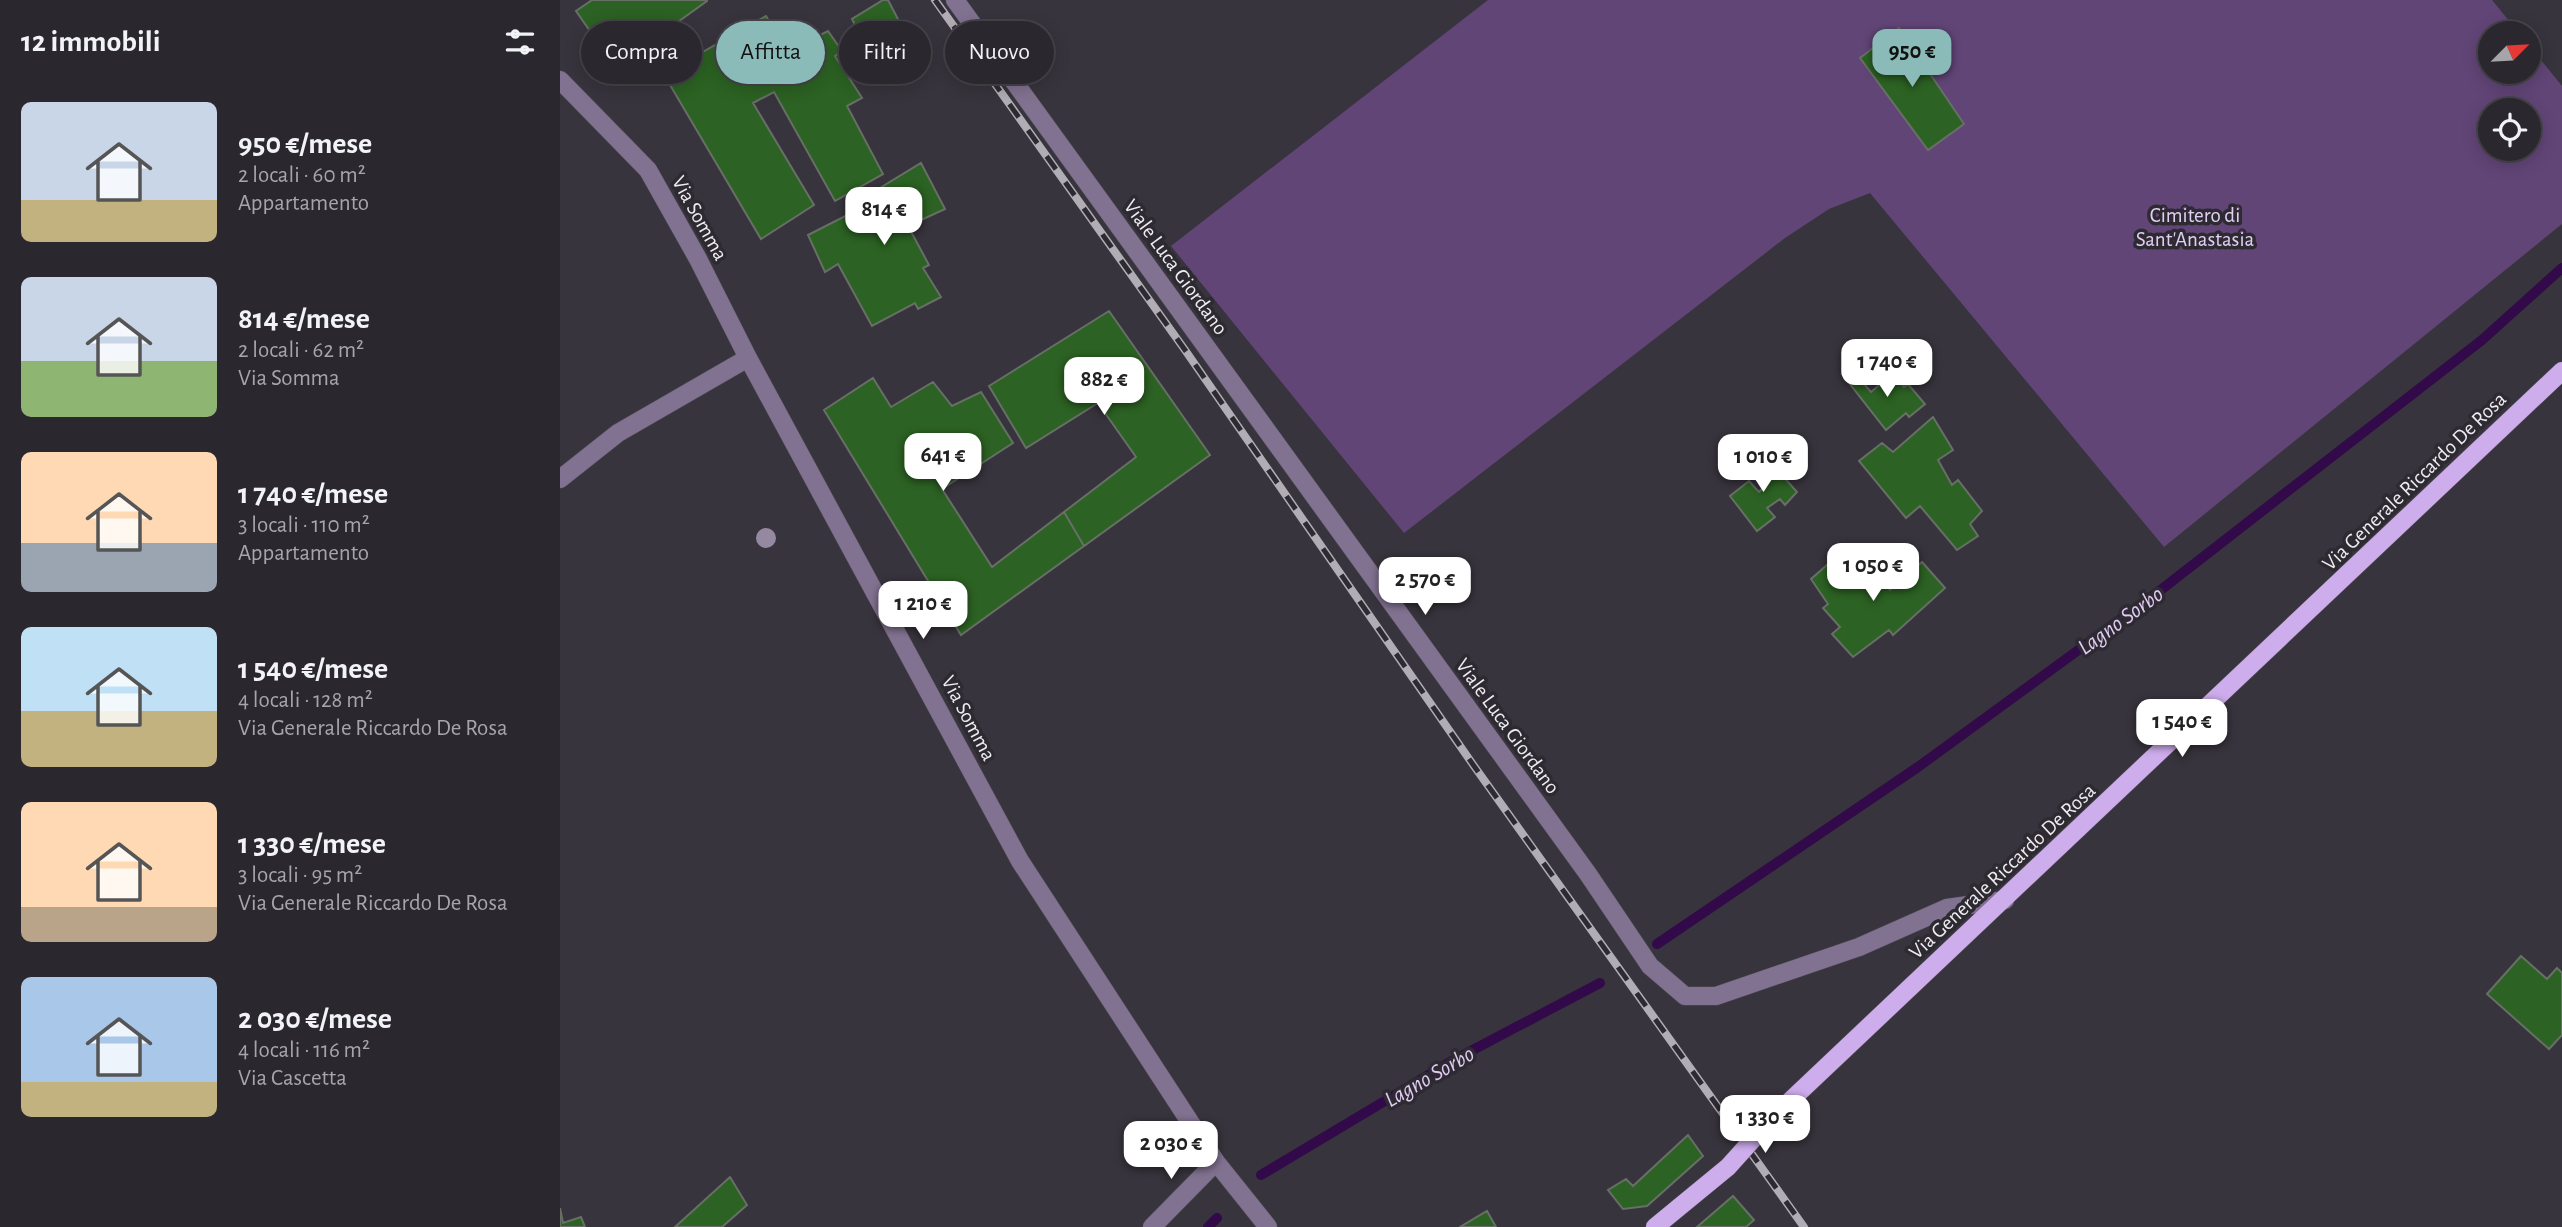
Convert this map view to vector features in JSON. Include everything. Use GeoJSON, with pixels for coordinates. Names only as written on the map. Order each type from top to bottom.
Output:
{"type":"FeatureCollection","features":[{"type":"Feature","properties":{"kind":"main road","name":"Via Generale Riccardo De Rosa"},"geometry":{"type":"LineString","coordinates":[[1654,1227],[1728,1167],[1773,1117],[2562,371]]}},
{"type":"Feature","properties":{"kind":"street","name":"Viale Luca Giordano"},"geometry":{"type":"LineString","coordinates":[[955,0],[1588,874],[1650,965],[1685,996],[1716,996],[1859,947],[1947,908],[2005,900]]}},
{"type":"Feature","properties":{"kind":"street","name":"Via Somma"},"geometry":{"type":"LineString","coordinates":[[561,81],[648,170],[1020,861],[1216,1162],[1268,1227]]}},
{"type":"Feature","properties":{"kind":"street"},"geometry":{"type":"LineString","coordinates":[[560,479],[618,433],[748,358]]}},
{"type":"Feature","properties":{"kind":"street"},"geometry":{"type":"LineString","coordinates":[[1152,1227],[1216,1162]]}},
{"type":"Feature","properties":{"kind":"green space","name":"Cimitero di Sant'Anastasia"},"geometry":{"type":"Polygon","coordinates":[[[1488,0],[2492,0],[2509,21],[2478,21],[2478,84],[2541,84],[2541,60],[2562,86],[2562,224],[2164,547],[1870,193],[1829,209],[1785,238],[1404,533],[1171,246],[1488,0]]]}},
{"type":"Feature","properties":{"kind":"building"},"geometry":{"type":"Polygon","coordinates":[[[592,0],[707,0],[679,21],[583,21],[576,11],[592,0]]]}},
{"type":"Feature","properties":{"kind":"building"},"geometry":{"type":"Polygon","coordinates":[[[883,0],[888,0],[899,21],[853,21],[852,19],[883,0]]]}},
{"type":"Feature","properties":{"kind":"building"},"geometry":{"type":"Polygon","coordinates":[[[1899,28],[1964,124],[1928,150],[1860,58],[1899,28]]]}},
{"type":"Feature","properties":{"kind":"building"},"geometry":{"type":"Polygon","coordinates":[[[828,31],[839,47],[839,53],[835,56],[839,62],[839,84],[853,84],[862,98],[847,106],[883,174],[835,201],[774,92],[753,103],[814,205],[761,239],[669,84],[702,84],[702,52],[716,44],[716,84],[825,84],[825,32],[828,31]]]}},
{"type":"Feature","properties":{"kind":"building"},"geometry":{"type":"Polygon","coordinates":[[[921,163],[945,209],[908,226],[929,265],[923,268],[941,297],[918,309],[915,303],[872,326],[838,264],[825,272],[808,235],[877,200],[875,191],[921,163]]]}},
{"type":"Feature","properties":{"kind":"building"},"geometry":{"type":"Polygon","coordinates":[[[1109,311],[1210,455],[1084,546],[1064,512],[1136,457],[1098,403],[1026,448],[989,386],[1109,311]]]}},
{"type":"Feature","properties":{"kind":"building"},"geometry":{"type":"Polygon","coordinates":[[[1850,368],[1871,392],[1893,373],[1904,387],[1908,384],[1925,404],[1909,417],[1906,413],[1886,430],[1842,374],[1850,368]]]}},
{"type":"Feature","properties":{"kind":"building"},"geometry":{"type":"Polygon","coordinates":[[[873,378],[891,407],[933,382],[952,406],[981,392],[1013,443],[942,489],[992,567],[1064,512],[1084,546],[961,635],[824,410],[873,378]]]}},
{"type":"Feature","properties":{"kind":"building"},"geometry":{"type":"Polygon","coordinates":[[[1933,417],[1953,450],[1938,460],[1952,485],[1958,480],[1982,511],[1970,524],[1978,536],[1957,550],[1920,506],[1906,518],[1859,461],[1882,443],[1893,452],[1933,417]]]}},
{"type":"Feature","properties":{"kind":"building"},"geometry":{"type":"Polygon","coordinates":[[[1765,456],[1797,492],[1785,505],[1780,499],[1767,508],[1775,517],[1757,531],[1730,496],[1749,481],[1759,492],[1763,488],[1749,469],[1765,456]]]}},
{"type":"Feature","properties":{"kind":"building"},"geometry":{"type":"Polygon","coordinates":[[[1835,558],[1854,580],[1862,572],[1874,585],[1881,579],[1890,590],[1922,562],[1945,588],[1893,635],[1889,630],[1853,657],[1832,634],[1840,627],[1823,608],[1828,604],[1811,579],[1835,558]]]}},
{"type":"Feature","properties":{"kind":"building"},"geometry":{"type":"Polygon","coordinates":[[[2521,956],[2547,979],[2557,968],[2562,973],[2562,1035],[2549,1049],[2487,994],[2521,956]]]}},
{"type":"Feature","properties":{"kind":"building"},"geometry":{"type":"Polygon","coordinates":[[[1688,1135],[1703,1156],[1647,1206],[1623,1209],[1608,1190],[1626,1179],[1633,1186],[1688,1135]]]}},
{"type":"Feature","properties":{"kind":"building"},"geometry":{"type":"Polygon","coordinates":[[[730,1177],[747,1205],[722,1227],[675,1227],[730,1177]]]}},
{"type":"Feature","properties":{"kind":"building"},"geometry":{"type":"Polygon","coordinates":[[[1733,1196],[1754,1220],[1746,1227],[1697,1227],[1733,1196]]]}},
{"type":"Feature","properties":{"kind":"building"},"geometry":{"type":"Polygon","coordinates":[[[560,1208],[563,1223],[581,1217],[585,1227],[560,1227],[560,1208]]]}},
{"type":"Feature","properties":{"kind":"building"},"geometry":{"type":"Polygon","coordinates":[[[1487,1211],[1496,1227],[1460,1227],[1487,1211]]]}},
{"type":"Feature","properties":{"kind":"waterway","name":"Lagno Sorbo"},"geometry":{"type":"LineString","coordinates":[[1657,944],[1918,767],[2162,589],[2482,340],[2562,268]]}},
{"type":"Feature","properties":{"kind":"waterway","name":"Lagno Sorbo"},"geometry":{"type":"LineString","coordinates":[[1261,1175],[1450,1062],[1600,983]]}},
{"type":"Feature","properties":{"kind":"waterway","name":"Lagno Sorbo"},"geometry":{"type":"LineString","coordinates":[[1208,1227],[1217,1218]]}},
{"type":"Feature","properties":{"kind":"railway"},"geometry":{"type":"LineString","coordinates":[[935,0],[1185,350],[1474,766],[1804,1227]]}}]}
